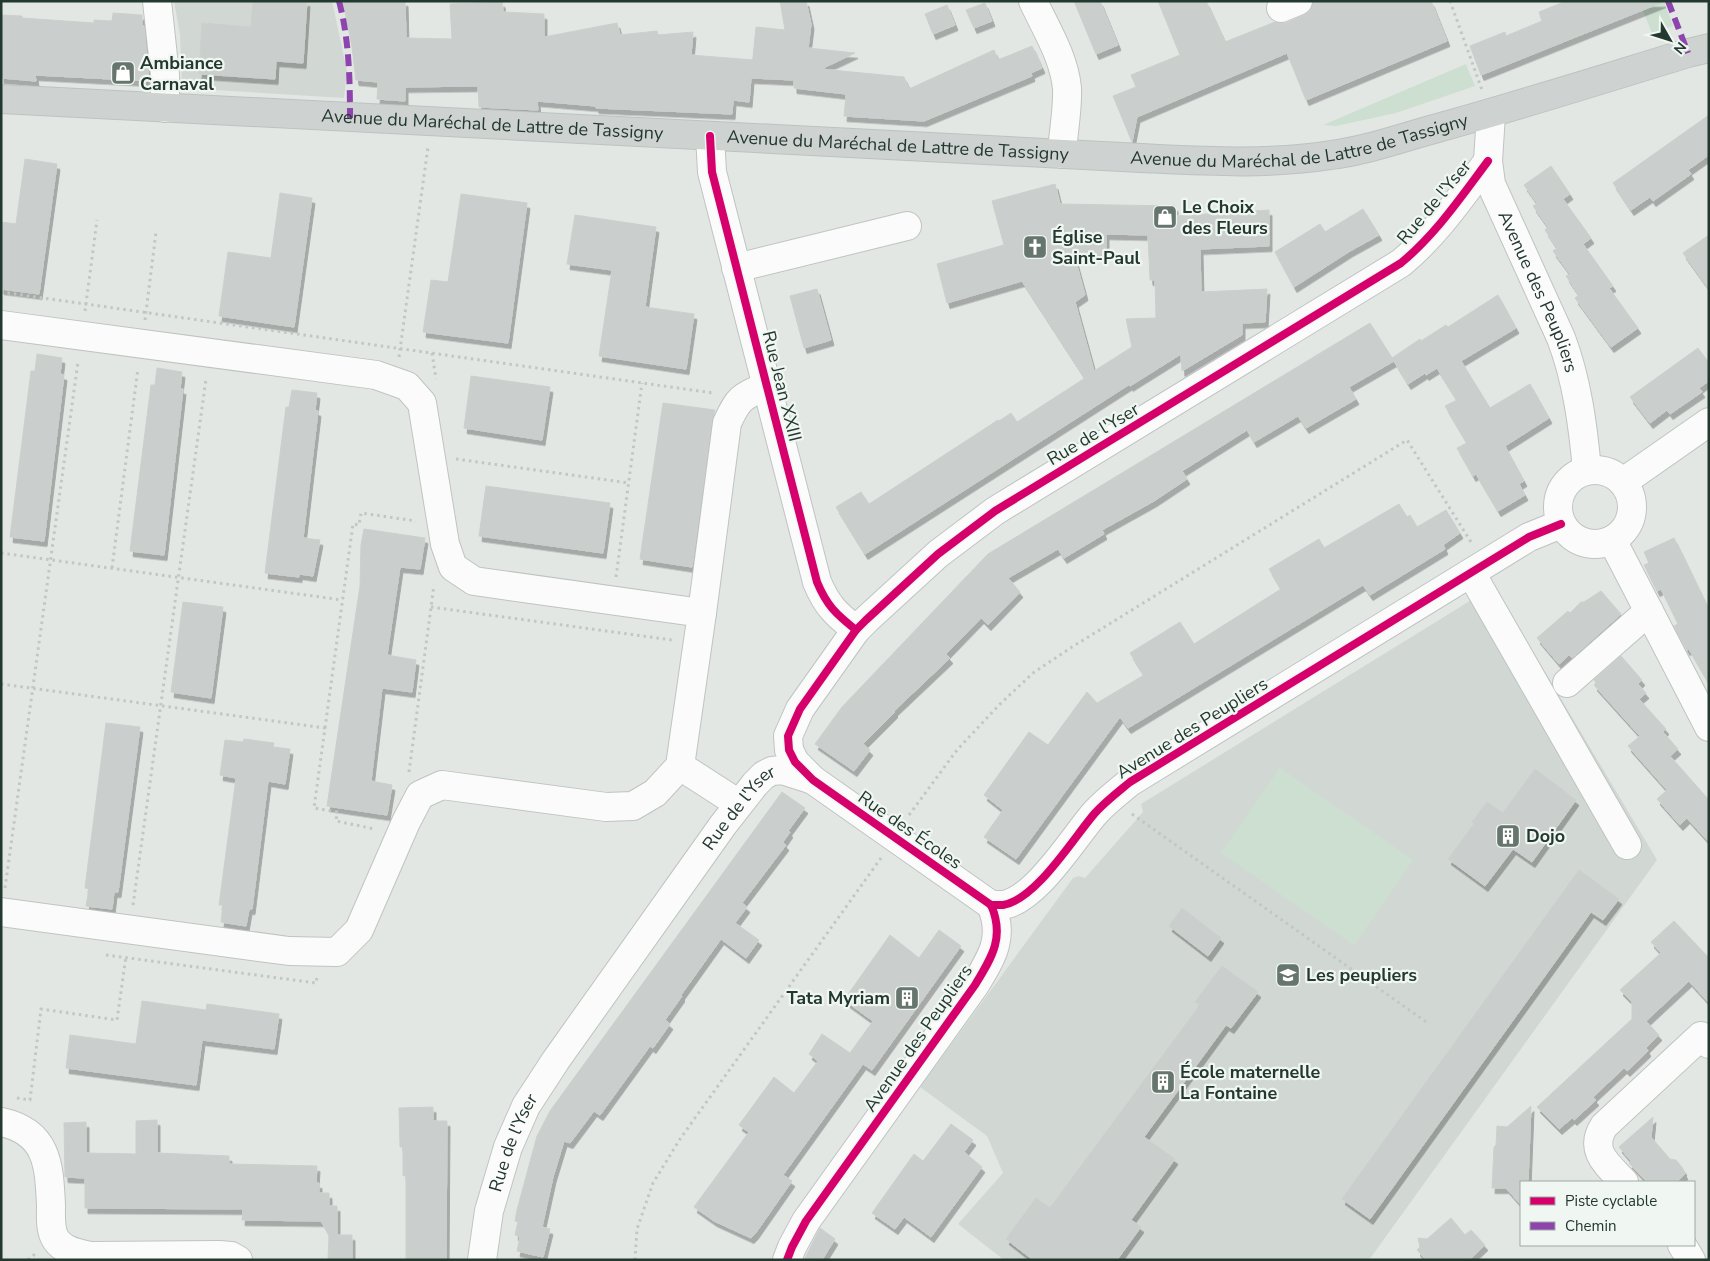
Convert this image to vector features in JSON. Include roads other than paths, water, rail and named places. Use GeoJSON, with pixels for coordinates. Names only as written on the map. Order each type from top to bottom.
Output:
{"type":"FeatureCollection","features":[{"type":"Feature","properties":{"kind":"main road","name":"Avenue du Maréchal de Lattre de Tassigny"},"geometry":{"type":"LineString","coordinates":[[1,99],[1062,154],[1218,161],[1277,161],[1357,151],[1491,114],[1702,48]]}},
{"type":"Feature","properties":{"kind":"street"},"geometry":{"type":"LineString","coordinates":[[157,1],[165,75],[165,108]]}},
{"type":"Feature","properties":{"kind":"street"},"geometry":{"type":"LineString","coordinates":[[1034,1],[1060,58],[1065,75],[1067,90],[1062,154]]}},
{"type":"Feature","properties":{"kind":"street","name":"Avenue des Peupliers"},"geometry":{"type":"LineString","coordinates":[[1491,114],[1489,174],[1496,195],[1570,361],[1585,445],[1587,470]]}},
{"type":"Feature","properties":{"kind":"street","name":"Rue Jean XXIII"},"geometry":{"type":"LineString","coordinates":[[710,136],[712,172],[817,582],[823,596],[833,610],[856,630]]}},
{"type":"Feature","properties":{"kind":"street","name":"Rue de l'Yser"},"geometry":{"type":"LineString","coordinates":[[813,780],[796,762],[789,750],[788,736],[798,712],[856,630],[912,576],[995,511],[1401,263],[1424,243],[1438,227],[1488,161]]}},
{"type":"Feature","properties":{"kind":"street"},"geometry":{"type":"LineString","coordinates":[[736,268],[908,226]]}},
{"type":"Feature","properties":{"kind":"street"},"geometry":{"type":"LineString","coordinates":[[1,325],[376,375],[407,386],[422,403],[445,544],[453,567],[474,581],[702,614]]}},
{"type":"Feature","properties":{"kind":"street"},"geometry":{"type":"LineString","coordinates":[[2,912],[289,951],[336,952],[358,930],[420,795],[442,785],[606,807],[633,806],[655,793],[680,766],[727,424],[737,402],[750,392],[766,386]]}},
{"type":"Feature","properties":{"kind":"street"},"geometry":{"type":"LineString","coordinates":[[1623,482],[1709,422]]}},
{"type":"Feature","properties":{"kind":"street"},"geometry":{"type":"LineString","coordinates":[[1597,469],[1607,471],[1623,482],[1629,492],[1632,503],[1631,514],[1624,529],[1612,540],[1593,544],[1574,538],[1566,532],[1561,524],[1558,507],[1561,490],[1567,481],[1587,470],[1597,469]]}},
{"type":"Feature","properties":{"kind":"street","name":"Avenue des Peupliers"},"geometry":{"type":"LineString","coordinates":[[788,1260],[792,1247],[806,1221],[986,968],[993,954],[998,934],[998,924],[991,905],[1004,905],[1033,889],[1095,813],[1130,782],[1529,537],[1561,524]]}},
{"type":"Feature","properties":{"kind":"street"},"geometry":{"type":"LineString","coordinates":[[1612,540],[1709,727]]}},
{"type":"Feature","properties":{"kind":"street"},"geometry":{"type":"LineString","coordinates":[[1478,568],[1626,845]]}},
{"type":"Feature","properties":{"kind":"street"},"geometry":{"type":"LineString","coordinates":[[1567,683],[1649,611]]}},
{"type":"Feature","properties":{"kind":"street"},"geometry":{"type":"LineString","coordinates":[[680,766],[739,804]]}},
{"type":"Feature","properties":{"kind":"street","name":"Rue de l'Yser"},"geometry":{"type":"LineString","coordinates":[[482,1260],[489,1211],[508,1147],[526,1106],[556,1060],[755,784],[764,775],[772,771],[788,772],[813,780]]}},
{"type":"Feature","properties":{"kind":"street","name":"Rue des Écoles"},"geometry":{"type":"LineString","coordinates":[[813,780],[991,905]]}},
{"type":"Feature","properties":{"kind":"street"},"geometry":{"type":"LineString","coordinates":[[1623,1181],[1599,1154],[1597,1144],[1600,1132],[1604,1126],[1701,1036],[1709,1044]]}},
{"type":"Feature","properties":{"kind":"street"},"geometry":{"type":"LineString","coordinates":[[6,1110],[9,1124],[34,1136],[41,1147],[50,1179],[51,1221],[54,1237],[64,1247],[75,1253],[90,1256],[219,1255],[230,1256],[238,1260]]}},
{"type":"Feature","properties":{"kind":"street"},"geometry":{"type":"LineString","coordinates":[[1683,1246],[1691,1260]]}},
{"type":"Feature","properties":{"kind":"place","name":"Ambiance Carnaval"},"geometry":{"type":"Point","coordinates":[123,73]}},
{"type":"Feature","properties":{"kind":"place","name":"Le Choix des Fleurs"},"geometry":{"type":"Point","coordinates":[1165,217]}},
{"type":"Feature","properties":{"kind":"place","name":"Église Saint-Paul"},"geometry":{"type":"Point","coordinates":[1035,247]}},
{"type":"Feature","properties":{"kind":"place","name":"Dojo"},"geometry":{"type":"Point","coordinates":[1508,836]}},
{"type":"Feature","properties":{"kind":"place","name":"Les peupliers"},"geometry":{"type":"Point","coordinates":[1288,975]}},
{"type":"Feature","properties":{"kind":"place","name":"Tata Myriam"},"geometry":{"type":"Point","coordinates":[907,998]}},
{"type":"Feature","properties":{"kind":"place","name":"École maternelle La Fontaine"},"geometry":{"type":"Point","coordinates":[1163,1082]}}]}
